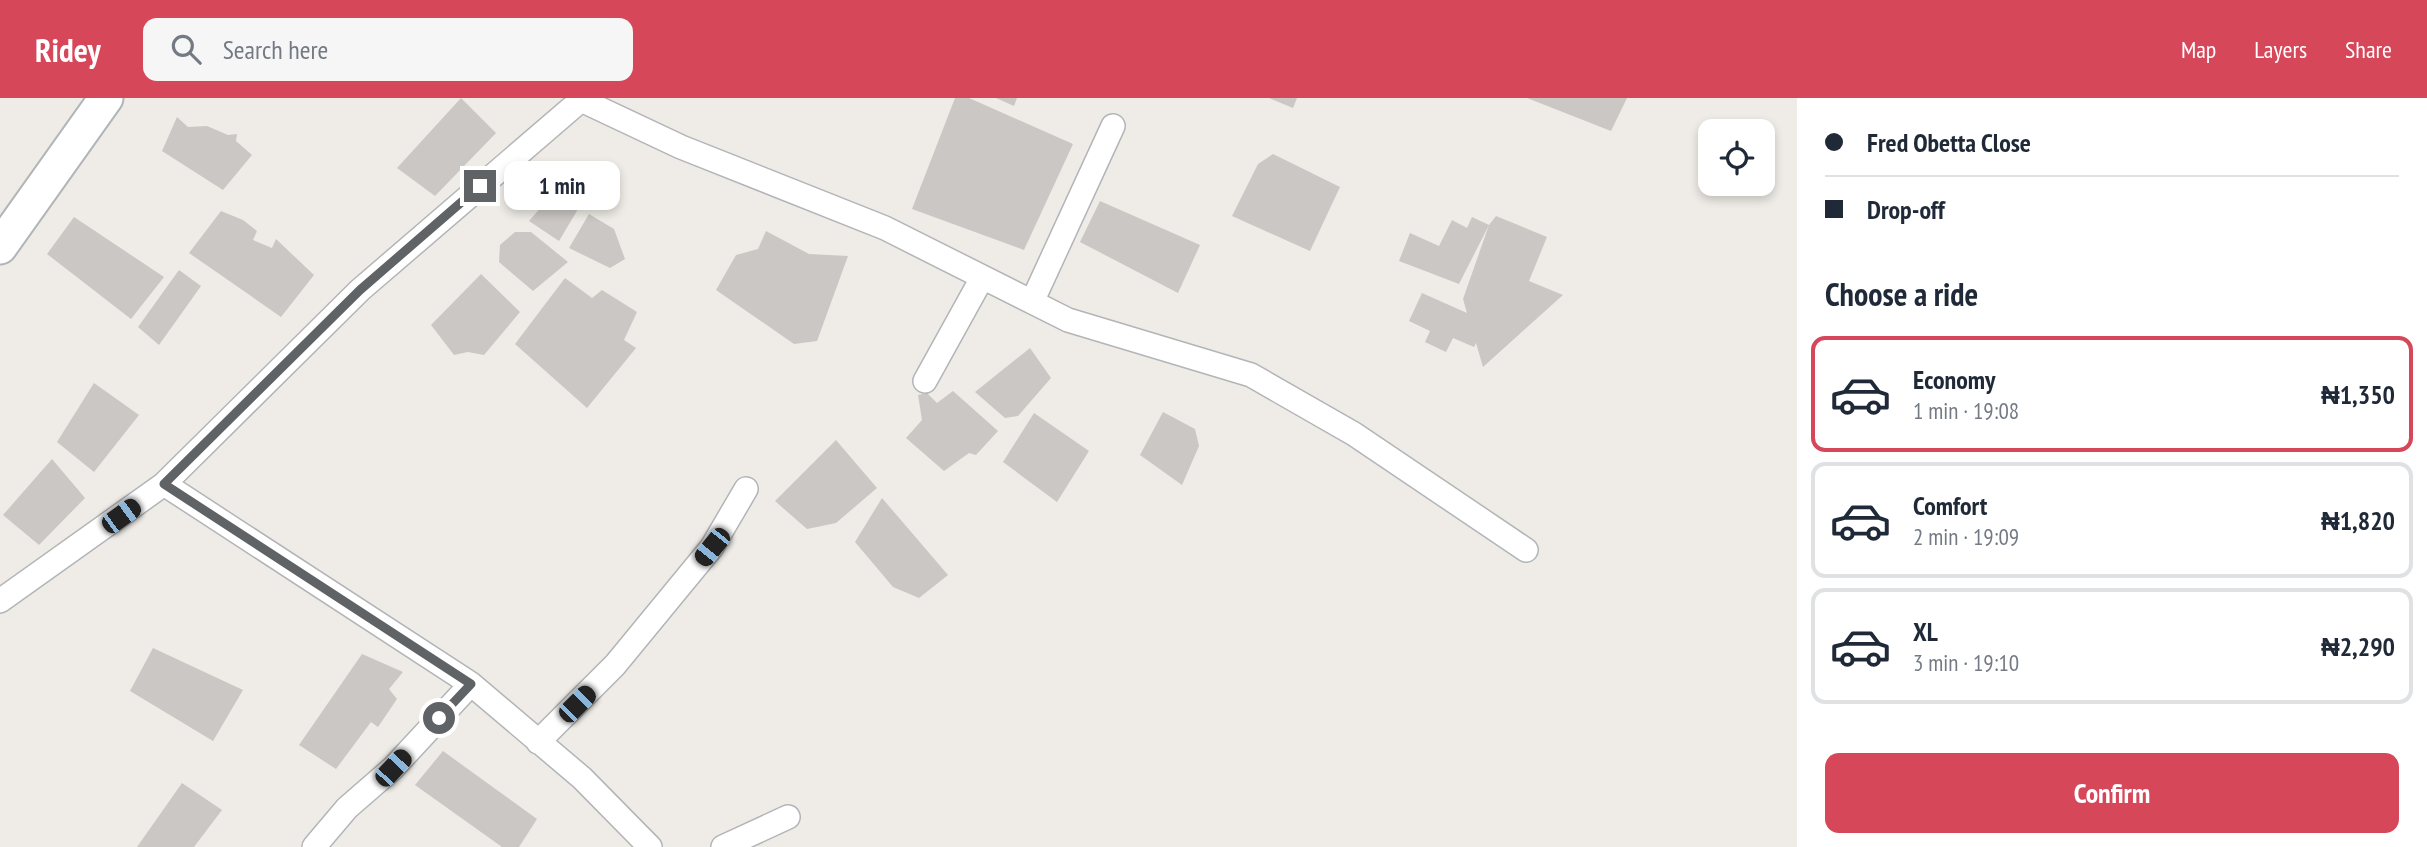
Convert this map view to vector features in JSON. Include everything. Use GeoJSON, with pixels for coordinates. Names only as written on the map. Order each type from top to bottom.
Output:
{"type":"FeatureCollection","features":[{"type":"Feature","properties":{"kind":"main road"},"geometry":{"type":"LineString","coordinates":[[0,247],[106,98]]}},
{"type":"Feature","properties":{"kind":"street"},"geometry":{"type":"LineString","coordinates":[[0,601],[164,484],[360,290],[579,99],[681,147],[885,228],[1068,320],[1251,376],[1354,434],[1526,551]]}},
{"type":"Feature","properties":{"kind":"street"},"geometry":{"type":"LineString","coordinates":[[1032,302],[1113,126]]}},
{"type":"Feature","properties":{"kind":"street"},"geometry":{"type":"LineString","coordinates":[[925,382],[982,278]]}},
{"type":"Feature","properties":{"kind":"street"},"geometry":{"type":"LineString","coordinates":[[164,484],[471,684],[582,778],[650,847]]}},
{"type":"Feature","properties":{"kind":"street"},"geometry":{"type":"LineString","coordinates":[[538,742],[633,644],[712,547],[746,489]]}},
{"type":"Feature","properties":{"kind":"street"},"geometry":{"type":"LineString","coordinates":[[314,847],[346,808],[393,768],[471,684]]}},
{"type":"Feature","properties":{"kind":"street"},"geometry":{"type":"LineString","coordinates":[[723,847],[789,817]]}},
{"type":"Feature","properties":{"kind":"building"},"geometry":{"type":"Polygon","coordinates":[[[461,98],[496,133],[435,196],[397,168],[461,98]]]}},
{"type":"Feature","properties":{"kind":"building"},"geometry":{"type":"Polygon","coordinates":[[[955,98],[969,98],[1073,144],[1024,250],[912,209],[955,98]]]}},
{"type":"Feature","properties":{"kind":"building"},"geometry":{"type":"Polygon","coordinates":[[[996,98],[1017,98],[1014,106],[996,98]]]}},
{"type":"Feature","properties":{"kind":"building"},"geometry":{"type":"Polygon","coordinates":[[[1269,98],[1297,98],[1293,108],[1269,98]]]}},
{"type":"Feature","properties":{"kind":"building"},"geometry":{"type":"Polygon","coordinates":[[[1527,98],[1627,98],[1611,131],[1527,98]]]}},
{"type":"Feature","properties":{"kind":"building"},"geometry":{"type":"Polygon","coordinates":[[[177,117],[188,127],[207,126],[228,135],[237,134],[236,141],[252,155],[223,190],[162,151],[177,117]]]}},
{"type":"Feature","properties":{"kind":"building"},"geometry":{"type":"Polygon","coordinates":[[[1273,154],[1340,187],[1310,251],[1232,216],[1258,164],[1273,154]]]}},
{"type":"Feature","properties":{"kind":"building"},"geometry":{"type":"Polygon","coordinates":[[[571,173],[593,184],[559,241],[529,221],[571,173]]]}},
{"type":"Feature","properties":{"kind":"building"},"geometry":{"type":"Polygon","coordinates":[[[1100,201],[1200,245],[1178,293],[1080,242],[1100,201]]]}},
{"type":"Feature","properties":{"kind":"building"},"geometry":{"type":"Polygon","coordinates":[[[221,211],[243,220],[257,231],[253,240],[272,248],[276,239],[314,275],[281,317],[189,253],[221,211]]]}},
{"type":"Feature","properties":{"kind":"building"},"geometry":{"type":"Polygon","coordinates":[[[589,214],[614,229],[625,259],[610,268],[569,248],[589,214]]]}},
{"type":"Feature","properties":{"kind":"building"},"geometry":{"type":"Polygon","coordinates":[[[1496,216],[1547,237],[1529,281],[1563,295],[1483,367],[1476,343],[1474,347],[1453,338],[1446,352],[1425,342],[1430,331],[1409,321],[1422,293],[1467,313],[1463,299],[1489,225],[1496,216]]]}},
{"type":"Feature","properties":{"kind":"building"},"geometry":{"type":"Polygon","coordinates":[[[74,217],[164,277],[131,319],[47,254],[74,217]]]}},
{"type":"Feature","properties":{"kind":"building"},"geometry":{"type":"Polygon","coordinates":[[[1472,217],[1489,225],[1459,284],[1399,261],[1410,233],[1439,246],[1452,220],[1467,228],[1472,217]]]}},
{"type":"Feature","properties":{"kind":"building"},"geometry":{"type":"Polygon","coordinates":[[[766,231],[809,254],[848,256],[817,341],[794,344],[716,290],[736,255],[758,249],[766,231]]]}},
{"type":"Feature","properties":{"kind":"building"},"geometry":{"type":"Polygon","coordinates":[[[515,232],[531,232],[568,262],[533,291],[499,262],[500,245],[515,232]]]}},
{"type":"Feature","properties":{"kind":"building"},"geometry":{"type":"Polygon","coordinates":[[[179,270],[201,286],[159,345],[138,327],[179,270]]]}},
{"type":"Feature","properties":{"kind":"building"},"geometry":{"type":"Polygon","coordinates":[[[481,274],[520,312],[484,355],[468,352],[454,355],[431,325],[481,274]]]}},
{"type":"Feature","properties":{"kind":"building"},"geometry":{"type":"Polygon","coordinates":[[[565,278],[592,298],[602,290],[637,312],[624,340],[636,348],[587,408],[515,344],[565,278]]]}},
{"type":"Feature","properties":{"kind":"building"},"geometry":{"type":"Polygon","coordinates":[[[1030,348],[1051,378],[1018,416],[1005,418],[975,392],[1030,348]]]}},
{"type":"Feature","properties":{"kind":"building"},"geometry":{"type":"Polygon","coordinates":[[[94,383],[139,415],[94,472],[57,442],[94,383]]]}},
{"type":"Feature","properties":{"kind":"building"},"geometry":{"type":"Polygon","coordinates":[[[953,391],[998,431],[976,455],[969,453],[944,471],[906,438],[922,420],[918,395],[927,393],[937,403],[953,391]]]}},
{"type":"Feature","properties":{"kind":"building"},"geometry":{"type":"Polygon","coordinates":[[[1163,412],[1195,429],[1199,446],[1182,485],[1140,455],[1163,412]]]}},
{"type":"Feature","properties":{"kind":"building"},"geometry":{"type":"Polygon","coordinates":[[[1034,413],[1089,451],[1057,502],[1003,462],[1034,413]]]}},
{"type":"Feature","properties":{"kind":"building"},"geometry":{"type":"Polygon","coordinates":[[[836,440],[877,488],[836,523],[807,529],[775,501],[836,440]]]}},
{"type":"Feature","properties":{"kind":"building"},"geometry":{"type":"Polygon","coordinates":[[[52,459],[85,498],[39,545],[3,515],[52,459]]]}},
{"type":"Feature","properties":{"kind":"building"},"geometry":{"type":"Polygon","coordinates":[[[882,498],[948,575],[919,598],[893,587],[855,542],[882,498]]]}},
{"type":"Feature","properties":{"kind":"building"},"geometry":{"type":"Polygon","coordinates":[[[153,648],[243,690],[213,741],[130,691],[153,648]]]}},
{"type":"Feature","properties":{"kind":"building"},"geometry":{"type":"Polygon","coordinates":[[[362,654],[403,672],[389,689],[397,699],[378,727],[371,722],[336,769],[299,745],[362,654]]]}},
{"type":"Feature","properties":{"kind":"building"},"geometry":{"type":"Polygon","coordinates":[[[443,751],[537,819],[519,847],[502,847],[415,785],[443,751]]]}},
{"type":"Feature","properties":{"kind":"building"},"geometry":{"type":"Polygon","coordinates":[[[182,783],[222,810],[194,847],[137,847],[182,783]]]}},
{"type":"Feature","properties":{"kind":"route"},"geometry":{"type":"LineString","coordinates":[[439,718],[471,684],[164,484],[360,290],[480,186]]}}]}
